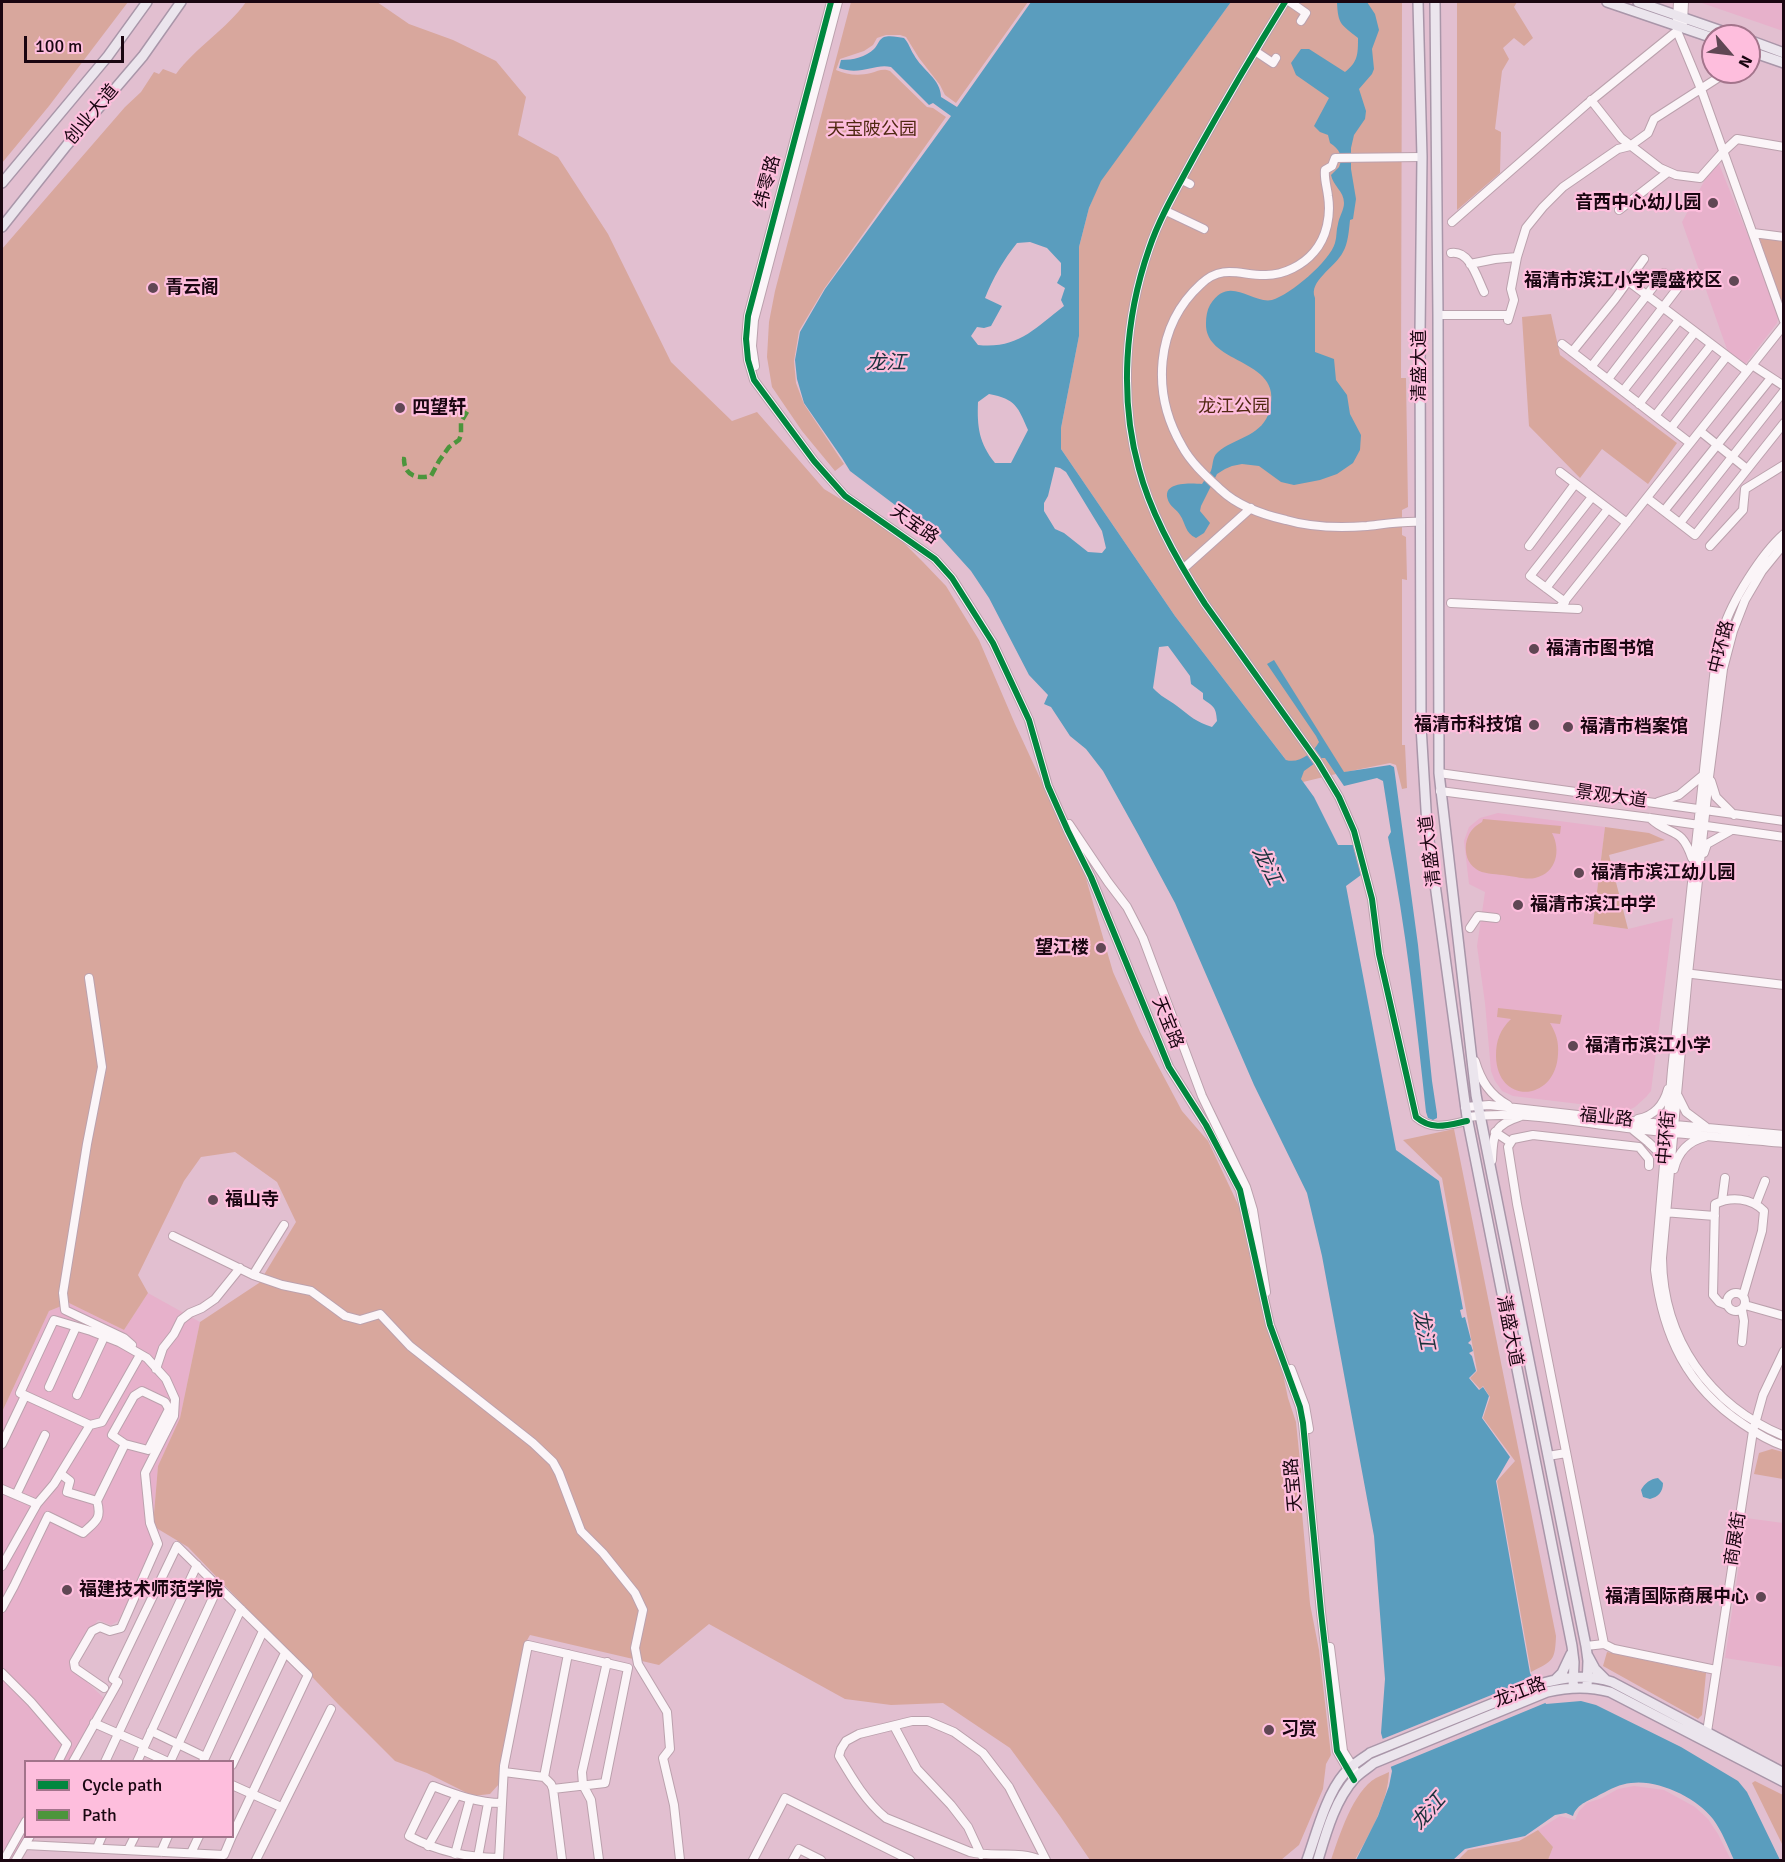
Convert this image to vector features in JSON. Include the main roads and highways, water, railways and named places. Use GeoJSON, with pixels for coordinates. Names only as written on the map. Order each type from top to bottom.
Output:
{"type":"FeatureCollection","features":[{"type":"Feature","properties":{"kind":"main road","name":"创业大道"},"geometry":{"type":"LineString","coordinates":[[2,183],[108,56],[147,2]]}},
{"type":"Feature","properties":{"kind":"main road","name":"创业大道"},"geometry":{"type":"LineString","coordinates":[[2,228],[67,145],[143,56],[181,2]]}},
{"type":"Feature","properties":{"kind":"main road","name":"清盛大道"},"geometry":{"type":"LineString","coordinates":[[1419,2],[1422,157],[1421,726],[1427,826],[1466,1115],[1572,1646],[1573,1688]]}},
{"type":"Feature","properties":{"kind":"main road","name":"清盛大道"},"geometry":{"type":"LineString","coordinates":[[1435,2],[1440,791],[1479,1110],[1587,1650],[1587,1688]]}},
{"type":"Feature","properties":{"kind":"main road"},"geometry":{"type":"LineString","coordinates":[[1435,40],[1440,2]]}},
{"type":"Feature","properties":{"kind":"main road"},"geometry":{"type":"LineString","coordinates":[[1607,2],[1701,29]]}},
{"type":"Feature","properties":{"kind":"main road"},"geometry":{"type":"LineString","coordinates":[[1638,2],[1701,33]]}},
{"type":"Feature","properties":{"kind":"main road"},"geometry":{"type":"LineString","coordinates":[[1761,44],[1784,52]]}},
{"type":"Feature","properties":{"kind":"main road"},"geometry":{"type":"LineString","coordinates":[[1761,55],[1784,63]]}},
{"type":"Feature","properties":{"kind":"main road"},"geometry":{"type":"LineString","coordinates":[[1555,1680],[1566,1667],[1572,1646]]}},
{"type":"Feature","properties":{"kind":"main road"},"geometry":{"type":"LineString","coordinates":[[1587,1650],[1595,1669],[1606,1680]]}},
{"type":"Feature","properties":{"kind":"main road","name":"龙江路"},"geometry":{"type":"LineString","coordinates":[[1318,1860],[1329,1824],[1344,1793],[1356,1777],[1374,1763],[1545,1688],[1555,1680],[1587,1677],[1606,1680],[1784,1773]]}},
{"type":"Feature","properties":{"kind":"main road","name":"龙江路"},"geometry":{"type":"LineString","coordinates":[[1307,1860],[1320,1821],[1338,1783],[1350,1768],[1370,1753],[1545,1688],[1587,1688],[1610,1692],[1784,1782]]}},
{"type":"Feature","properties":{"kind":"water","name":"龙江"},"geometry":{"type":"Polygon","coordinates":[[[1031,2],[1231,2],[1101,181],[1089,208],[1079,247],[1079,336],[1061,428],[1061,449],[1175,616],[1286,760],[1305,757],[1319,742],[1267,664],[1274,660],[1344,772],[1390,765],[1394,767],[1418,945],[1437,1114],[1437,1118],[1433,1120],[1428,1118],[1426,1112],[1405,940],[1388,837],[1391,832],[1383,781],[1377,778],[1344,786],[1325,758],[1304,771],[1301,779],[1314,797],[1338,845],[1353,845],[1361,875],[1346,886],[1396,1150],[1439,1181],[1463,1309],[1460,1310],[1462,1318],[1465,1317],[1471,1340],[1468,1343],[1473,1351],[1469,1353],[1476,1371],[1469,1378],[1479,1390],[1483,1387],[1489,1396],[1482,1418],[1510,1457],[1496,1481],[1530,1673],[1546,1704],[1581,1701],[1596,1705],[1681,1747],[1738,1781],[1747,1792],[1780,1860],[1734,1860],[1719,1829],[1706,1811],[1687,1797],[1665,1787],[1642,1783],[1616,1787],[1581,1805],[1573,1816],[1566,1813],[1555,1815],[1525,1836],[1465,1849],[1453,1860],[1356,1860],[1378,1816],[1392,1771],[1381,1733],[1385,1679],[1374,1536],[1322,1256],[1307,1193],[1254,1085],[1175,903],[1103,771],[1086,749],[1070,736],[1051,707],[1044,704],[1048,695],[1029,675],[989,598],[971,571],[933,529],[899,508],[850,471],[804,403],[797,379],[795,360],[800,332],[825,289],[951,116],[933,103],[929,105],[891,67],[854,71],[839,68],[841,60],[855,59],[867,54],[884,37],[904,38],[917,60],[935,80],[941,97],[957,107],[1031,2]],[[1030,242],[1017,243],[999,269],[985,298],[1002,306],[991,326],[977,327],[971,336],[978,345],[1004,344],[1025,336],[1064,306],[1061,300],[1065,288],[1057,283],[1061,275],[1061,263],[1047,248],[1030,242]],[[989,394],[978,402],[979,427],[985,449],[995,463],[1011,463],[1028,430],[1021,415],[1015,405],[1005,398],[989,394]],[[1055,467],[1044,503],[1044,511],[1055,529],[1064,533],[1088,552],[1102,553],[1106,548],[1102,531],[1066,472],[1060,468],[1055,467]],[[1168,646],[1159,647],[1153,688],[1193,718],[1212,727],[1217,721],[1214,708],[1203,699],[1203,693],[1191,684],[1190,676],[1168,646]]]}},
{"type":"Feature","properties":{"kind":"water"},"geometry":{"type":"Polygon","coordinates":[[[1337,2],[1367,2],[1375,14],[1379,30],[1372,49],[1374,69],[1359,89],[1366,111],[1365,119],[1354,135],[1351,148],[1351,169],[1356,199],[1353,219],[1350,220],[1343,252],[1319,280],[1314,292],[1315,352],[1334,359],[1336,380],[1347,395],[1350,414],[1361,435],[1360,450],[1353,463],[1337,474],[1294,485],[1281,482],[1259,466],[1242,464],[1225,469],[1217,474],[1201,506],[1200,511],[1210,523],[1204,533],[1196,538],[1190,534],[1180,515],[1170,504],[1168,491],[1177,485],[1202,484],[1210,473],[1214,457],[1218,452],[1252,433],[1264,422],[1272,396],[1267,382],[1258,372],[1218,348],[1209,337],[1206,323],[1209,307],[1217,296],[1232,291],[1264,300],[1280,297],[1299,285],[1318,268],[1336,241],[1337,226],[1344,203],[1331,175],[1339,167],[1341,156],[1330,143],[1328,135],[1320,132],[1314,126],[1329,98],[1296,75],[1291,63],[1301,49],[1309,49],[1345,72],[1353,65],[1358,38],[1342,23],[1338,15],[1337,2]]]}},
{"type":"Feature","properties":{"kind":"water"},"geometry":{"type":"Polygon","coordinates":[[[1658,1478],[1663,1483],[1660,1494],[1650,1499],[1643,1497],[1641,1490],[1644,1485],[1658,1478]]]}},
{"type":"Feature","properties":{"kind":"place","name":"音西中心幼儿园"},"geometry":{"type":"Point","coordinates":[1713,203]}},
{"type":"Feature","properties":{"kind":"place","name":"福清市滨江小学霞盛校区"},"geometry":{"type":"Point","coordinates":[1734,281]}},
{"type":"Feature","properties":{"kind":"place","name":"青云阁"},"geometry":{"type":"Point","coordinates":[153,288]}},
{"type":"Feature","properties":{"kind":"place","name":"四望轩"},"geometry":{"type":"Point","coordinates":[400,408]}},
{"type":"Feature","properties":{"kind":"place","name":"福清市图书馆"},"geometry":{"type":"Point","coordinates":[1534,649]}},
{"type":"Feature","properties":{"kind":"place","name":"福清市科技馆"},"geometry":{"type":"Point","coordinates":[1534,725]}},
{"type":"Feature","properties":{"kind":"place","name":"福清市档案馆"},"geometry":{"type":"Point","coordinates":[1568,727]}},
{"type":"Feature","properties":{"kind":"place","name":"福清市滨江幼儿园"},"geometry":{"type":"Point","coordinates":[1579,873]}},
{"type":"Feature","properties":{"kind":"place","name":"福清市滨江中学"},"geometry":{"type":"Point","coordinates":[1518,905]}},
{"type":"Feature","properties":{"kind":"place","name":"望江楼"},"geometry":{"type":"Point","coordinates":[1101,948]}},
{"type":"Feature","properties":{"kind":"place","name":"福清市滨江小学"},"geometry":{"type":"Point","coordinates":[1573,1046]}},
{"type":"Feature","properties":{"kind":"place","name":"福山寺"},"geometry":{"type":"Point","coordinates":[213,1200]}},
{"type":"Feature","properties":{"kind":"place","name":"福建技术师范学院"},"geometry":{"type":"Point","coordinates":[67,1590]}},
{"type":"Feature","properties":{"kind":"place","name":"福清国际商展中心"},"geometry":{"type":"Point","coordinates":[1761,1597]}},
{"type":"Feature","properties":{"kind":"place","name":"习赏"},"geometry":{"type":"Point","coordinates":[1269,1730]}},
{"type":"Feature","properties":{"kind":"park label","name":"天宝陂公园"},"geometry":{"type":"Point","coordinates":[872,130]}},
{"type":"Feature","properties":{"kind":"park label","name":"龙江公园"},"geometry":{"type":"Point","coordinates":[1234,407]}}]}
